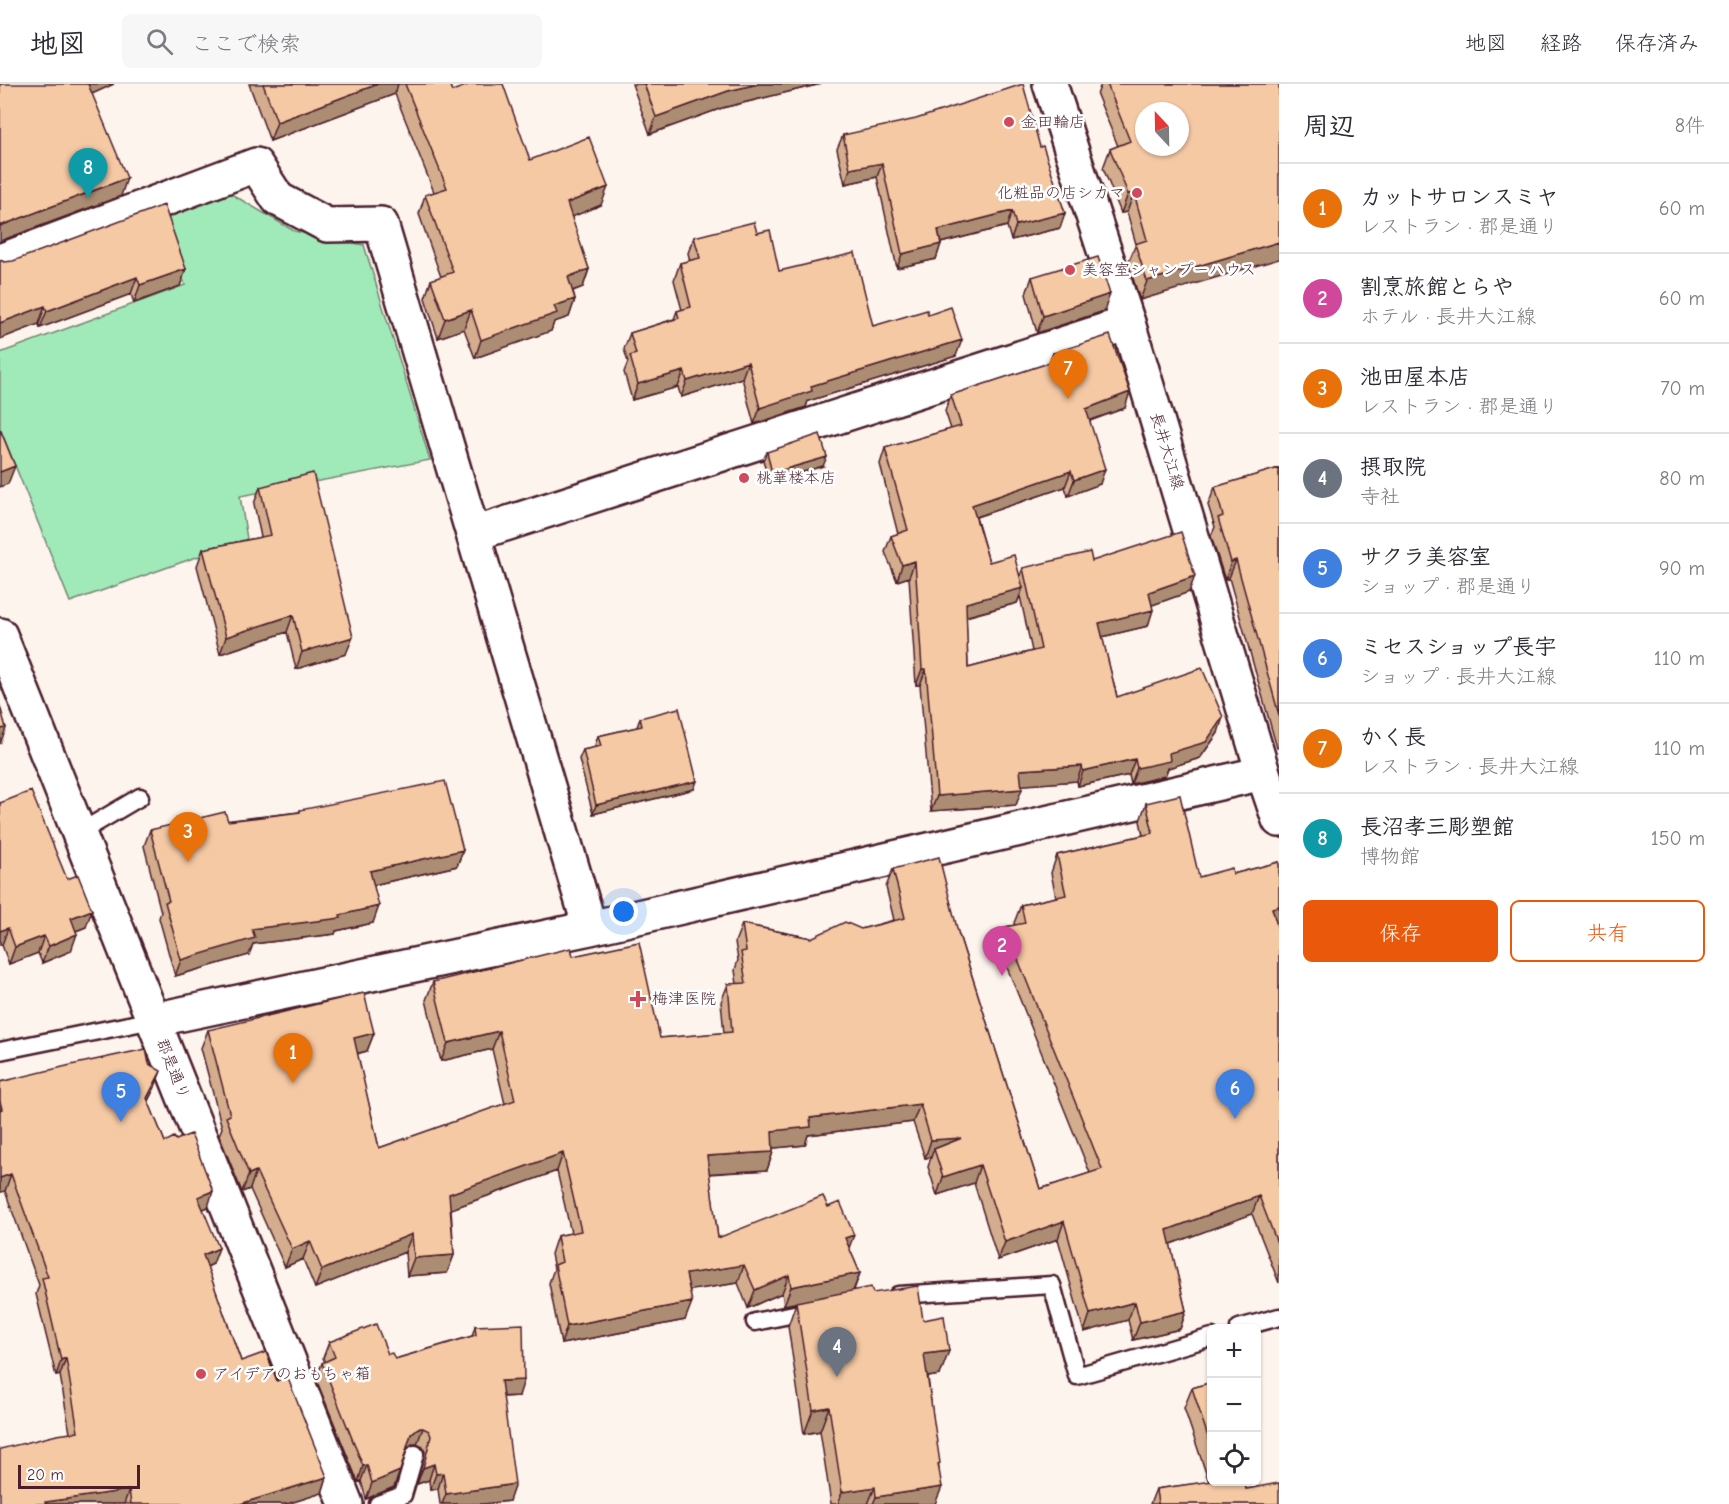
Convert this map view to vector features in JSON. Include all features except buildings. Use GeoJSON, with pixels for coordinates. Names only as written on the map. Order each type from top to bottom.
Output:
{"type":"FeatureCollection","features":[{"type":"Feature","properties":{"kind":"street","name":"長井大江線"},"geometry":{"type":"LineString","coordinates":[[1050,84],[1128,323],[1279,820]]}},
{"type":"Feature","properties":{"kind":"street"},"geometry":{"type":"LineString","coordinates":[[0,261],[256,165],[278,199],[327,225],[381,224],[590,928]]}},
{"type":"Feature","properties":{"kind":"street"},"geometry":{"type":"LineString","coordinates":[[474,534],[1128,323]]}},
{"type":"Feature","properties":{"kind":"street","name":"郡是通り"},"geometry":{"type":"LineString","coordinates":[[0,635],[346,1504]]}},
{"type":"Feature","properties":{"kind":"street"},"geometry":{"type":"LineString","coordinates":[[153,1020],[590,928],[1263,773]]}},
{"type":"Feature","properties":{"kind":"lane"},"geometry":{"type":"LineString","coordinates":[[79,833],[140,797]]}},
{"type":"Feature","properties":{"kind":"lane"},"geometry":{"type":"LineString","coordinates":[[0,1051],[153,1020]]}},
{"type":"Feature","properties":{"kind":"lane"},"geometry":{"type":"LineString","coordinates":[[883,1296],[1052,1284],[1077,1376],[1207,1338]]}},
{"type":"Feature","properties":{"kind":"lane"},"geometry":{"type":"LineString","coordinates":[[755,1322],[825,1308]]}},
{"type":"Feature","properties":{"kind":"lane"},"geometry":{"type":"LineString","coordinates":[[1256,1324],[1279,1317]]}},
{"type":"Feature","properties":{"kind":"lane"},"geometry":{"type":"LineString","coordinates":[[378,1504],[403,1495],[416,1454]]}},
{"type":"Feature","properties":{"kind":"green space"},"geometry":{"type":"Polygon","coordinates":[[[228,192],[294,231],[364,245],[430,460],[240,496],[247,539],[70,602],[0,428],[0,353],[185,285],[165,217],[228,192]]]}},
{"type":"Feature","properties":{"kind":"place","name":"金田輪店"},"geometry":{"type":"Point","coordinates":[1009,122]}},
{"type":"Feature","properties":{"kind":"place","name":"化粧品の店シカマ"},"geometry":{"type":"Point","coordinates":[1137,193]}},
{"type":"Feature","properties":{"kind":"place","name":"長沼孝三彫塑館"},"geometry":{"type":"Point","coordinates":[88,198]}},
{"type":"Feature","properties":{"kind":"place","name":"美容室シャンプーハウス"},"geometry":{"type":"Point","coordinates":[1070,270]}},
{"type":"Feature","properties":{"kind":"place","name":"かく長"},"geometry":{"type":"Point","coordinates":[1068,399]}},
{"type":"Feature","properties":{"kind":"place","name":"桃華楼本店"},"geometry":{"type":"Point","coordinates":[744,478]}},
{"type":"Feature","properties":{"kind":"place","name":"池田屋本店"},"geometry":{"type":"Point","coordinates":[188,862]}},
{"type":"Feature","properties":{"kind":"place","name":"割烹旅館とらや"},"geometry":{"type":"Point","coordinates":[1002,976]}},
{"type":"Feature","properties":{"kind":"place","name":"梅津医院"},"geometry":{"type":"Point","coordinates":[638,999]}},
{"type":"Feature","properties":{"kind":"place","name":"カットサロンスミヤ"},"geometry":{"type":"Point","coordinates":[293,1083]}},
{"type":"Feature","properties":{"kind":"place","name":"ミセスショップ長宇"},"geometry":{"type":"Point","coordinates":[1235,1119]}},
{"type":"Feature","properties":{"kind":"place","name":"サクラ美容室"},"geometry":{"type":"Point","coordinates":[121,1122]}},
{"type":"Feature","properties":{"kind":"place","name":"アイデアのおもちゃ箱"},"geometry":{"type":"Point","coordinates":[201,1374]}},
{"type":"Feature","properties":{"kind":"place","name":"摂取院"},"geometry":{"type":"Point","coordinates":[837,1377]}}]}
